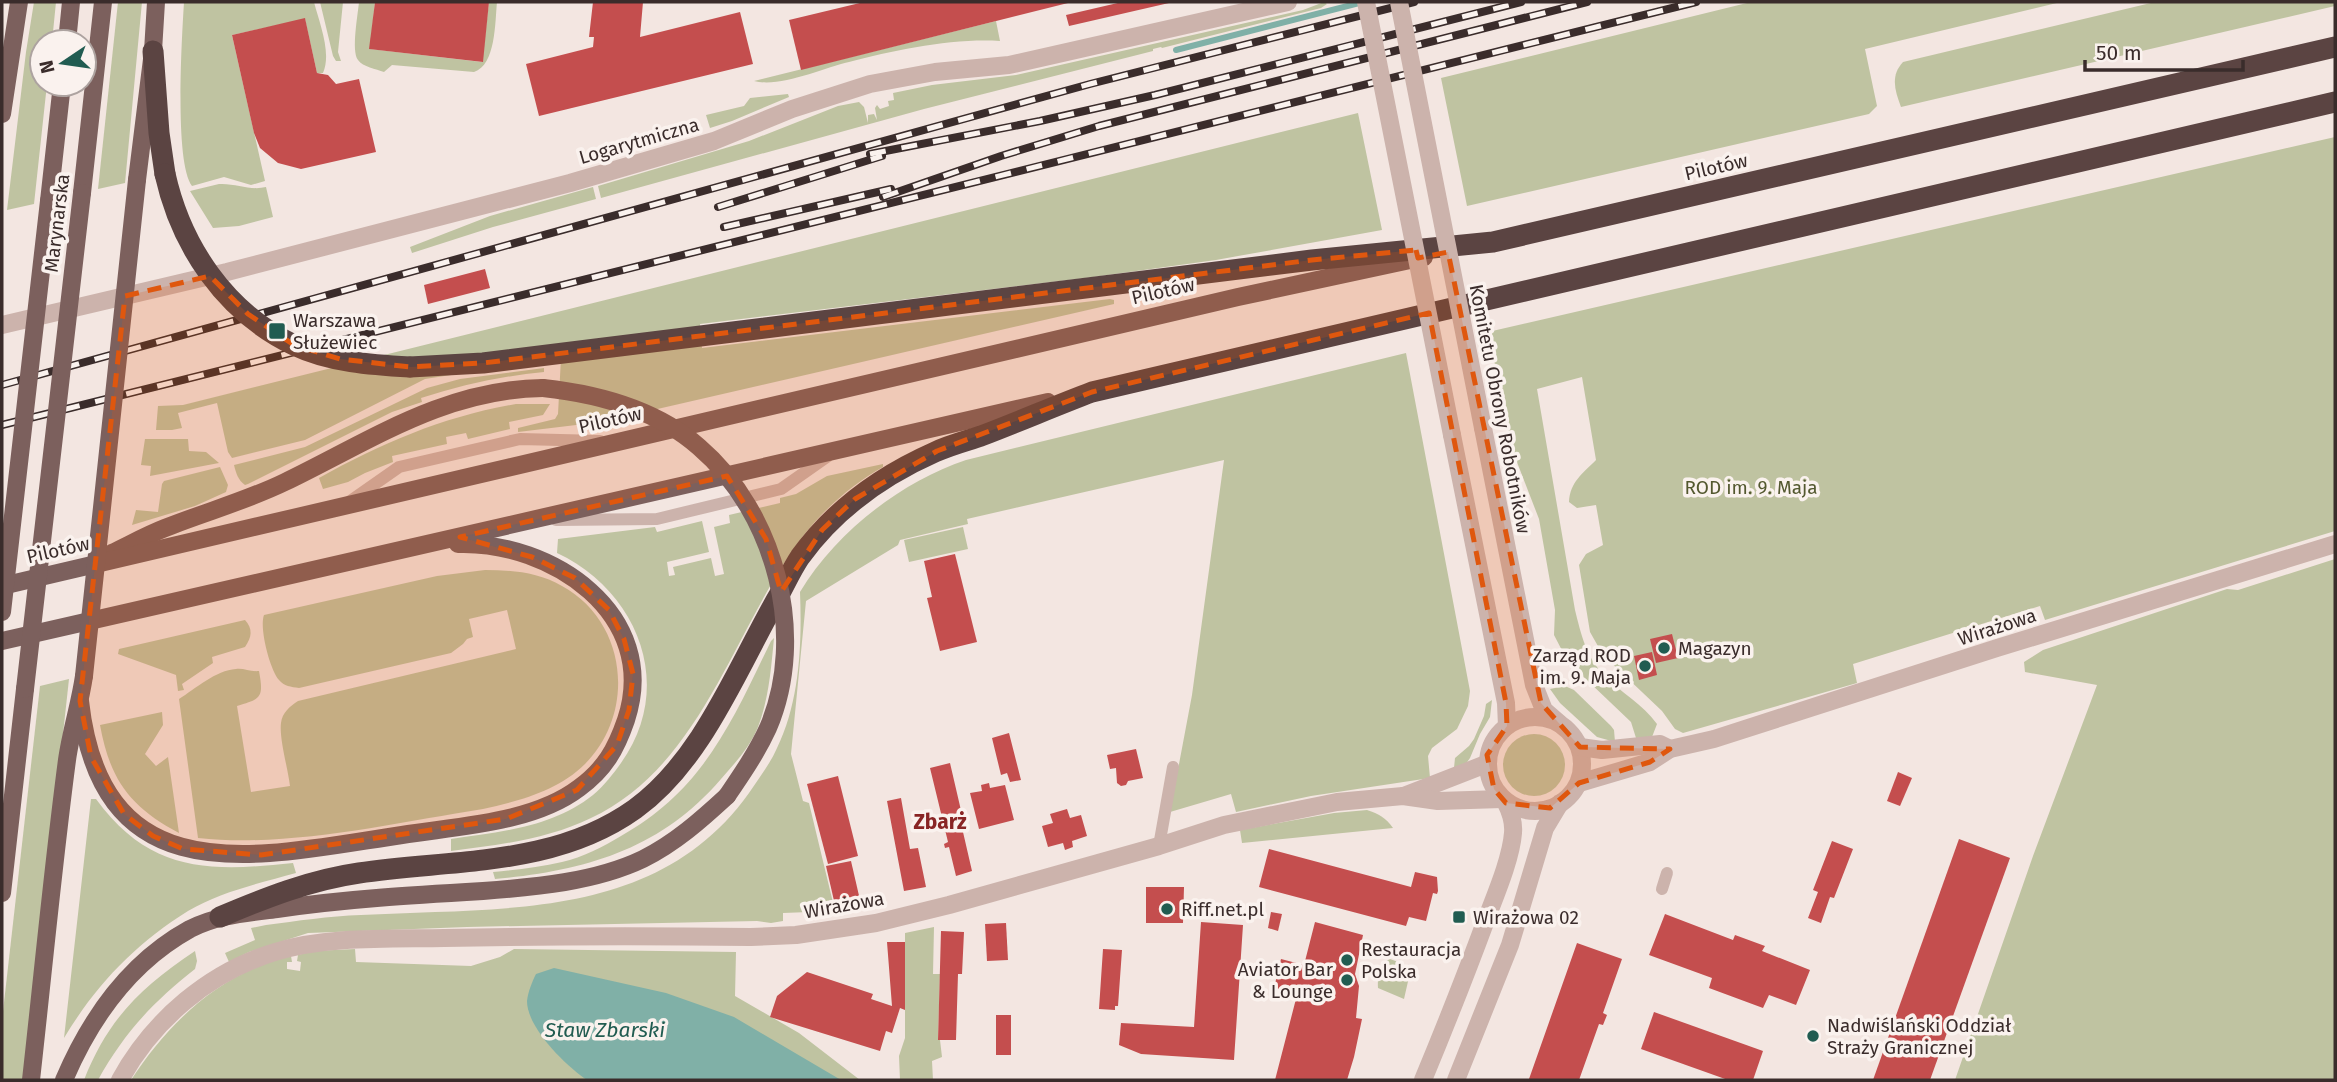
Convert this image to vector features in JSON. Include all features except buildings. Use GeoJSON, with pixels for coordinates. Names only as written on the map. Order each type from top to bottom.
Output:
{"type":"FeatureCollection","features":[{"type":"Feature","properties":{"kind":"highway","name":"Pilotów"},"geometry":{"type":"LineString","coordinates":[[1493,242],[2335,47]]}},
{"type":"Feature","properties":{"kind":"highway"},"geometry":{"type":"LineString","coordinates":[[153,51],[165,174],[179,221],[208,274],[229,297],[268,330],[294,345],[314,353],[374,365],[410,367],[483,363],[1312,260],[1493,242]]}},
{"type":"Feature","properties":{"kind":"highway"},"geometry":{"type":"LineString","coordinates":[[220,917],[305,884],[332,878],[476,862],[564,845],[600,830],[635,809],[663,785],[695,746],[800,558],[822,530],[855,499],[907,466],[937,451],[979,437],[1092,391],[2335,102]]}},
{"type":"Feature","properties":{"kind":"main road"},"geometry":{"type":"LineString","coordinates":[[2,112],[19,2]]}},
{"type":"Feature","properties":{"kind":"main road"},"geometry":{"type":"LineString","coordinates":[[68,28],[71,2]]}},
{"type":"Feature","properties":{"kind":"main road","name":"Marynarska"},"geometry":{"type":"LineString","coordinates":[[2,893],[103,2]]}},
{"type":"Feature","properties":{"kind":"main road"},"geometry":{"type":"LineString","coordinates":[[31,1080],[63,786],[83,676],[136,180],[153,51],[156,2]]}},
{"type":"Feature","properties":{"kind":"main road","name":"Marynarska"},"geometry":{"type":"LineString","coordinates":[[2,612],[60,98]]}},
{"type":"Feature","properties":{"kind":"main road","name":"Pilotów"},"geometry":{"type":"LineString","coordinates":[[2,586],[1224,300],[1493,242]]}},
{"type":"Feature","properties":{"kind":"main road"},"geometry":{"type":"LineString","coordinates":[[64,1080],[79,1045],[102,1009],[134,971],[163,946],[220,917],[340,900],[537,887],[592,876],[640,860],[673,843],[727,796],[752,759],[768,726],[782,674],[784,647],[781,592],[766,540],[753,514],[725,475],[699,446],[656,419],[613,401],[571,391],[543,388],[506,390],[435,408],[351,447],[284,483],[165,528],[78,569]]}},
{"type":"Feature","properties":{"kind":"main road"},"geometry":{"type":"LineString","coordinates":[[2,641],[1092,391]]}},
{"type":"Feature","properties":{"kind":"main road"},"geometry":{"type":"LineString","coordinates":[[80,701],[90,757],[103,784],[124,814],[168,844],[197,852],[241,855],[280,853],[506,819],[549,805],[577,790],[600,771],[617,745],[629,710],[633,674],[624,639],[609,610],[592,591],[575,578],[532,557],[481,545],[430,544]]}},
{"type":"Feature","properties":{"kind":"street","name":"Logarytmiczna"},"geometry":{"type":"LineString","coordinates":[[2,325],[240,269],[570,183],[714,141],[792,108],[870,84],[935,72],[1009,65],[1288,2]]}},
{"type":"Feature","properties":{"kind":"street"},"geometry":{"type":"LineString","coordinates":[[1366,2],[1506,703],[1507,726]]}},
{"type":"Feature","properties":{"kind":"street","name":"Komitetu Obrony Robotników"},"geometry":{"type":"LineString","coordinates":[[1399,2],[1534,685],[1544,710],[1559,723]]}},
{"type":"Feature","properties":{"kind":"street","name":"Wirażowa"},"geometry":{"type":"LineString","coordinates":[[1579,783],[1650,762],[1670,749],[1714,739],[2335,544]]}},
{"type":"Feature","properties":{"kind":"street"},"geometry":{"type":"LineString","coordinates":[[1423,1080],[1482,931],[1513,836],[1513,824],[1504,801],[1493,789],[1487,776],[1489,747],[1507,726],[1519,720],[1532,718],[1559,723],[1569,731],[1580,747],[1582,767],[1579,783],[1569,797],[1550,807],[1528,809],[1504,801]]}},
{"type":"Feature","properties":{"kind":"street","name":"Wirażowa"},"geometry":{"type":"LineString","coordinates":[[1580,747],[1602,750],[1660,744],[1670,749]]}},
{"type":"Feature","properties":{"kind":"street","name":"Wirażowa"},"geometry":{"type":"LineString","coordinates":[[1404,796],[1486,764]]}},
{"type":"Feature","properties":{"kind":"street","name":"Wirażowa"},"geometry":{"type":"LineString","coordinates":[[120,1080],[152,1034],[190,997],[229,972],[277,951],[312,944],[410,939],[796,935],[876,923],[1159,846],[1224,825],[1337,802],[1404,796],[1438,801],[1504,801]]}},
{"type":"Feature","properties":{"kind":"street"},"geometry":{"type":"LineString","coordinates":[[1456,1080],[1510,945],[1545,828],[1560,803]]}},
{"type":"Feature","properties":{"kind":"lane"},"geometry":{"type":"LineString","coordinates":[[343,506],[399,467],[520,439],[618,442]]}},
{"type":"Feature","properties":{"kind":"lane"},"geometry":{"type":"LineString","coordinates":[[538,519],[639,520],[670,516],[781,489],[823,458],[848,448]]}},
{"type":"Feature","properties":{"kind":"lane"},"geometry":{"type":"LineString","coordinates":[[1159,846],[1173,766]]}},
{"type":"Feature","properties":{"kind":"lane"},"geometry":{"type":"LineString","coordinates":[[1662,889],[1667,873]]}},
{"type":"Feature","properties":{"kind":"highlighted area"},"geometry":{"type":"Polygon","coordinates":[[[1416,250],[1418,258],[1448,252],[1541,703],[1580,747],[1670,749],[1650,762],[1579,783],[1550,808],[1506,803],[1494,789],[1487,755],[1507,726],[1506,703],[1429,313],[1092,392],[937,451],[855,499],[822,530],[781,592],[766,539],[727,476],[460,537],[532,557],[575,578],[609,610],[624,639],[633,674],[629,710],[617,745],[577,790],[506,819],[261,855],[183,849],[153,836],[124,814],[91,757],[80,701],[125,296],[210,276],[248,314],[294,345],[340,359],[410,367],[483,363],[1312,260],[1416,250]]]}},
{"type":"Feature","properties":{"kind":"green space"},"geometry":{"type":"Polygon","coordinates":[[[34,2],[56,2],[53,28],[30,28],[34,2]]]}},
{"type":"Feature","properties":{"kind":"green space"},"geometry":{"type":"Polygon","coordinates":[[[118,2],[142,2],[125,183],[98,189],[118,2]]]}},
{"type":"Feature","properties":{"kind":"green space"},"geometry":{"type":"Polygon","coordinates":[[[184,2],[314,2],[325,47],[323,73],[317,73],[305,19],[232,35],[265,181],[251,185],[224,177],[192,186],[186,173],[181,126],[184,2]]]}},
{"type":"Feature","properties":{"kind":"green space"},"geometry":{"type":"Polygon","coordinates":[[[320,2],[343,2],[338,52],[341,61],[336,61],[333,56],[320,2]]]}},
{"type":"Feature","properties":{"kind":"green space"},"geometry":{"type":"Polygon","coordinates":[[[359,2],[375,2],[370,49],[482,62],[489,2],[497,2],[495,31],[487,61],[474,72],[392,65],[384,72],[370,68],[360,62],[356,55],[359,2]]]}},
{"type":"Feature","properties":{"kind":"green space"},"geometry":{"type":"Polygon","coordinates":[[[1324,2],[1327,4],[1321,8],[924,109],[601,198],[598,186],[749,141],[838,106],[859,102],[864,107],[868,123],[868,115],[874,114],[877,120],[877,105],[880,109],[889,106],[888,101],[894,100],[893,93],[932,85],[1016,75],[1303,10],[1324,2]]]}},
{"type":"Feature","properties":{"kind":"green space"},"geometry":{"type":"Polygon","coordinates":[[[1751,2],[2061,2],[1865,49],[1877,106],[1869,114],[1467,206],[1441,78],[1751,2]]]}},
{"type":"Feature","properties":{"kind":"green space"},"geometry":{"type":"Polygon","coordinates":[[[2155,2],[2335,2],[2335,6],[1901,107],[1895,78],[1903,62],[2155,2]]]}},
{"type":"Feature","properties":{"kind":"green space"},"geometry":{"type":"Polygon","coordinates":[[[996,21],[1000,41],[963,41],[905,49],[789,80],[754,81],[996,21]]]}},
{"type":"Feature","properties":{"kind":"green space"},"geometry":{"type":"Polygon","coordinates":[[[28,40],[28,98],[45,98],[34,204],[7,210],[28,40]]]}},
{"type":"Feature","properties":{"kind":"green space"},"geometry":{"type":"Polygon","coordinates":[[[788,94],[789,97],[710,128],[706,115],[744,106],[750,98],[788,94]]]}},
{"type":"Feature","properties":{"kind":"green space"},"geometry":{"type":"Polygon","coordinates":[[[1358,113],[1382,230],[1216,260],[1093,277],[700,324],[702,348],[1110,299],[1114,300],[1114,304],[601,422],[518,432],[518,428],[555,419],[558,414],[561,358],[425,379],[305,440],[232,458],[228,452],[217,403],[178,413],[182,428],[156,430],[158,406],[183,405],[1358,113]]]}},
{"type":"Feature","properties":{"kind":"green space","name":"ROD im. 9. Maja"},"geometry":{"type":"Polygon","coordinates":[[[2335,137],[2335,531],[2045,620],[2040,606],[1853,664],[1857,683],[1683,733],[1675,729],[1662,711],[1603,655],[1590,632],[1579,565],[1586,554],[1603,545],[1596,505],[1577,508],[1569,502],[1575,483],[1596,460],[1582,377],[1537,389],[1575,610],[1585,645],[1593,661],[1604,675],[1645,710],[1657,724],[1652,737],[1636,738],[1631,722],[1568,662],[1554,635],[1555,610],[1539,519],[1510,444],[1505,398],[1502,398],[1488,332],[2335,137]]]}},
{"type":"Feature","properties":{"kind":"green space"},"geometry":{"type":"Polygon","coordinates":[[[219,184],[266,187],[273,217],[239,226],[213,228],[190,191],[219,184]]]}},
{"type":"Feature","properties":{"kind":"green space"},"geometry":{"type":"Polygon","coordinates":[[[593,187],[596,199],[493,227],[412,253],[410,247],[490,216],[593,187]]]}},
{"type":"Feature","properties":{"kind":"green space"},"geometry":{"type":"Polygon","coordinates":[[[1406,353],[1470,691],[1468,706],[1457,729],[1432,748],[1428,756],[1430,778],[1311,796],[1236,812],[1231,794],[1170,812],[1192,695],[1224,460],[967,519],[968,524],[900,540],[898,545],[806,601],[791,754],[803,801],[809,803],[835,911],[783,913],[783,921],[771,923],[757,921],[467,927],[308,933],[249,952],[229,962],[225,953],[255,940],[251,928],[337,916],[521,907],[573,899],[623,886],[669,865],[712,835],[749,793],[768,765],[785,730],[795,691],[800,651],[800,592],[832,549],[872,512],[894,496],[918,481],[966,460],[1406,353]]]}},
{"type":"Feature","properties":{"kind":"green space"},"geometry":{"type":"Polygon","coordinates":[[[544,368],[544,372],[482,382],[421,398],[422,402],[392,412],[245,485],[239,479],[234,465],[305,447],[427,388],[460,379],[544,368]]]}},
{"type":"Feature","properties":{"kind":"green space"},"geometry":{"type":"Polygon","coordinates":[[[516,404],[550,404],[543,415],[509,422],[510,429],[468,439],[466,433],[446,437],[447,444],[392,456],[393,462],[348,482],[323,489],[319,478],[390,442],[439,423],[516,404]]]}},
{"type":"Feature","properties":{"kind":"green space"},"geometry":{"type":"Polygon","coordinates":[[[145,439],[188,439],[189,451],[206,452],[219,463],[150,476],[151,466],[141,465],[145,439]]]}},
{"type":"Feature","properties":{"kind":"green space"},"geometry":{"type":"Polygon","coordinates":[[[883,464],[883,467],[832,505],[799,541],[707,701],[658,769],[627,796],[575,825],[540,836],[451,851],[451,839],[525,826],[577,806],[608,780],[621,763],[637,733],[646,703],[646,673],[640,643],[627,616],[609,591],[585,570],[557,553],[558,539],[655,527],[657,532],[702,521],[709,552],[667,562],[669,576],[675,575],[673,567],[711,558],[715,576],[724,574],[714,527],[730,523],[729,515],[780,503],[780,498],[796,494],[827,476],[883,464]]]}},
{"type":"Feature","properties":{"kind":"green space"},"geometry":{"type":"Polygon","coordinates":[[[220,467],[228,485],[226,492],[195,506],[132,525],[136,510],[158,512],[164,481],[220,467]]]}},
{"type":"Feature","properties":{"kind":"green space"},"geometry":{"type":"Polygon","coordinates":[[[963,527],[968,549],[909,562],[904,540],[963,527]]]}},
{"type":"Feature","properties":{"kind":"green space"},"geometry":{"type":"Polygon","coordinates":[[[2335,559],[2335,1080],[1955,1080],[2033,856],[2097,685],[2025,672],[2024,662],[2043,650],[2227,589],[2238,590],[2335,559]]]}},
{"type":"Feature","properties":{"kind":"green space"},"geometry":{"type":"Polygon","coordinates":[[[485,570],[525,573],[553,581],[584,602],[601,622],[612,645],[617,669],[618,695],[612,720],[601,743],[585,764],[550,788],[483,809],[304,837],[268,840],[198,838],[179,699],[206,681],[228,670],[259,671],[259,696],[237,706],[251,792],[290,786],[282,745],[281,723],[287,710],[298,701],[516,649],[507,610],[469,619],[473,637],[451,653],[296,688],[281,682],[272,667],[264,639],[264,615],[437,576],[485,570]]]}},
{"type":"Feature","properties":{"kind":"green space"},"geometry":{"type":"Polygon","coordinates":[[[245,620],[251,633],[245,647],[212,657],[213,663],[182,684],[184,690],[178,691],[176,675],[118,654],[119,649],[245,620]]]}},
{"type":"Feature","properties":{"kind":"green space"},"geometry":{"type":"Polygon","coordinates":[[[774,638],[767,694],[755,734],[737,761],[697,803],[646,840],[618,853],[559,870],[495,879],[493,872],[554,864],[593,851],[649,818],[674,798],[712,752],[774,638]]]}},
{"type":"Feature","properties":{"kind":"green space"},"geometry":{"type":"Polygon","coordinates":[[[69,679],[25,1080],[2,1080],[2,1020],[40,686],[69,679]]]}},
{"type":"Feature","properties":{"kind":"green space"},"geometry":{"type":"Polygon","coordinates":[[[1565,686],[1574,690],[1611,726],[1615,742],[1597,737],[1560,703],[1550,689],[1565,686]]]}},
{"type":"Feature","properties":{"kind":"green space"},"geometry":{"type":"Polygon","coordinates":[[[1492,700],[1490,717],[1470,758],[1465,765],[1454,768],[1455,758],[1474,739],[1486,704],[1492,700]]]}},
{"type":"Feature","properties":{"kind":"green space"},"geometry":{"type":"Polygon","coordinates":[[[162,712],[163,725],[145,754],[156,766],[168,757],[179,833],[147,813],[125,790],[110,761],[100,725],[162,712]]]}},
{"type":"Feature","properties":{"kind":"green space"},"geometry":{"type":"Polygon","coordinates":[[[1534,734],[1546,736],[1556,743],[1563,753],[1563,777],[1556,787],[1546,794],[1534,796],[1522,794],[1512,787],[1505,777],[1503,765],[1505,753],[1512,743],[1522,736],[1534,734]]]}},
{"type":"Feature","properties":{"kind":"green space"},"geometry":{"type":"Polygon","coordinates":[[[91,799],[96,799],[117,823],[138,841],[160,854],[208,866],[293,863],[296,873],[213,898],[169,924],[134,952],[103,983],[64,1038],[91,799]]]}},
{"type":"Feature","properties":{"kind":"green space"},"geometry":{"type":"Polygon","coordinates":[[[1367,810],[1382,817],[1393,828],[1242,843],[1240,830],[1334,813],[1367,810]]]}},
{"type":"Feature","properties":{"kind":"green space"},"geometry":{"type":"Polygon","coordinates":[[[934,927],[933,974],[940,974],[938,1039],[942,1057],[932,1061],[933,1080],[900,1080],[899,1056],[905,1038],[905,933],[934,927]]]}},
{"type":"Feature","properties":{"kind":"green space"},"geometry":{"type":"Polygon","coordinates":[[[355,949],[356,962],[471,966],[500,957],[514,949],[736,952],[735,996],[799,1033],[860,1080],[131,1080],[162,1038],[180,1019],[199,1002],[242,974],[291,956],[292,962],[287,962],[287,969],[300,971],[301,962],[297,961],[298,955],[313,951],[355,949]]]}},
{"type":"Feature","properties":{"kind":"green space"},"geometry":{"type":"Polygon","coordinates":[[[195,951],[195,969],[140,1019],[118,1047],[98,1080],[84,1080],[104,1039],[128,1006],[158,978],[195,951]]]}},
{"type":"Feature","properties":{"kind":"green space"},"geometry":{"type":"Polygon","coordinates":[[[1390,959],[1401,963],[1409,977],[1404,999],[1378,988],[1380,967],[1390,959]]]}},
{"type":"Feature","properties":{"kind":"water","name":"Staw Zbarski"},"geometry":{"type":"Polygon","coordinates":[[[554,968],[666,993],[734,1017],[841,1080],[587,1080],[549,1045],[533,1023],[529,1012],[527,1001],[536,974],[554,968]]]}},
{"type":"Feature","properties":{"kind":"waterway"},"geometry":{"type":"LineString","coordinates":[[1176,50],[1363,2]]}},
{"type":"Feature","properties":{"kind":"railway"},"geometry":{"type":"LineString","coordinates":[[2,385],[1090,84],[1414,2]]}},
{"type":"Feature","properties":{"kind":"railway"},"geometry":{"type":"LineString","coordinates":[[870,154],[1040,121],[1155,95],[1521,2]]}},
{"type":"Feature","properties":{"kind":"railway"},"geometry":{"type":"LineString","coordinates":[[883,197],[1001,156],[1099,126],[1587,2]]}},
{"type":"Feature","properties":{"kind":"railway"},"geometry":{"type":"LineString","coordinates":[[2,425],[1696,2]]}},
{"type":"Feature","properties":{"kind":"railway"},"geometry":{"type":"LineString","coordinates":[[718,207],[882,156]]}},
{"type":"Feature","properties":{"kind":"railway"},"geometry":{"type":"LineString","coordinates":[[724,227],[891,189]]}},
{"type":"Feature","properties":{"kind":"place","name":"Warszawa Służewiec"},"geometry":{"type":"Point","coordinates":[277,331]}},
{"type":"Feature","properties":{"kind":"place","name":"Magazyn"},"geometry":{"type":"Point","coordinates":[1664,648]}},
{"type":"Feature","properties":{"kind":"place","name":"Zarząd ROD im. 9. Maja"},"geometry":{"type":"Point","coordinates":[1645,666]}},
{"type":"Feature","properties":{"kind":"place","name":"Riff.net.pl"},"geometry":{"type":"Point","coordinates":[1167,909]}},
{"type":"Feature","properties":{"kind":"place","name":"Wirażowa 02"},"geometry":{"type":"Point","coordinates":[1459,917]}},
{"type":"Feature","properties":{"kind":"place","name":"Restauracja Polska"},"geometry":{"type":"Point","coordinates":[1347,960]}},
{"type":"Feature","properties":{"kind":"place","name":"Aviator Bar & Lounge"},"geometry":{"type":"Point","coordinates":[1347,980]}},
{"type":"Feature","properties":{"kind":"place","name":"Nadwiślański Oddział Straży Granicznej"},"geometry":{"type":"Point","coordinates":[1813,1036]}},
{"type":"Feature","properties":{"kind":"district","name":"Zbarż"},"geometry":{"type":"Point","coordinates":[940,822]}}]}
